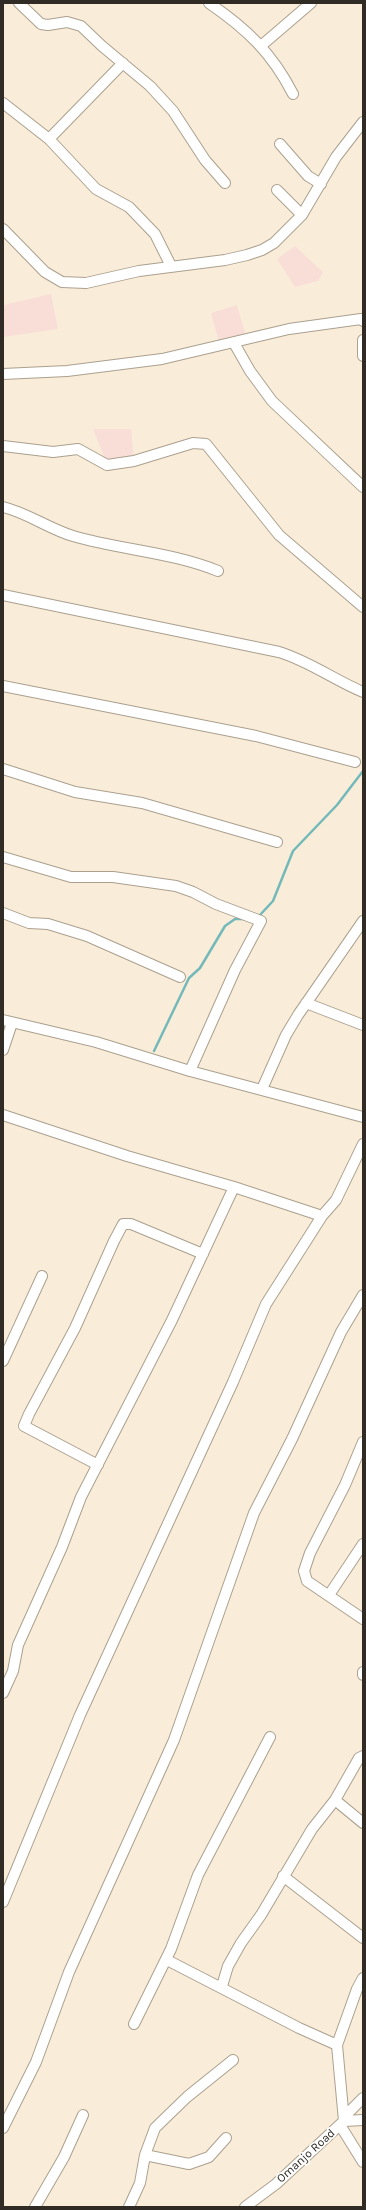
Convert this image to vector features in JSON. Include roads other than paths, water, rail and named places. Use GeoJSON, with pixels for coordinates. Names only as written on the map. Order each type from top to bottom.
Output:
{"type":"FeatureCollection","features":[{"type":"Feature","properties":{"kind":"street"},"geometry":{"type":"LineString","coordinates":[[19,3],[41,24],[48,25],[67,22],[82,26],[150,86],[173,111],[205,160],[225,183]]}},
{"type":"Feature","properties":{"kind":"street"},"geometry":{"type":"LineString","coordinates":[[209,3],[262,46],[280,70],[293,94]]}},
{"type":"Feature","properties":{"kind":"street"},"geometry":{"type":"LineString","coordinates":[[262,46],[311,3]]}},
{"type":"Feature","properties":{"kind":"street"},"geometry":{"type":"LineString","coordinates":[[48,139],[123,63]]}},
{"type":"Feature","properties":{"kind":"street"},"geometry":{"type":"LineString","coordinates":[[3,103],[48,139],[96,189],[129,207],[149,227],[162,245],[171,266]]}},
{"type":"Feature","properties":{"kind":"street"},"geometry":{"type":"LineString","coordinates":[[3,229],[45,272],[62,282],[86,282],[113,275],[171,266],[225,260],[262,250],[286,232],[302,215],[336,157],[363,122]]}},
{"type":"Feature","properties":{"kind":"street"},"geometry":{"type":"LineString","coordinates":[[280,144],[308,176],[321,184]]}},
{"type":"Feature","properties":{"kind":"street"},"geometry":{"type":"LineString","coordinates":[[277,190],[302,215]]}},
{"type":"Feature","properties":{"kind":"street"},"geometry":{"type":"LineString","coordinates":[[3,374],[67,372],[112,367],[162,359],[289,329],[362,319]]}},
{"type":"Feature","properties":{"kind":"street"},"geometry":{"type":"LineString","coordinates":[[363,340],[363,356]]}},
{"type":"Feature","properties":{"kind":"street"},"geometry":{"type":"LineString","coordinates":[[234,343],[250,371],[272,401],[363,487]]}},
{"type":"Feature","properties":{"kind":"street"},"geometry":{"type":"LineString","coordinates":[[3,446],[54,452],[78,449],[107,465],[134,461],[193,443],[206,444],[278,535],[363,607]]}},
{"type":"Feature","properties":{"kind":"street"},"geometry":{"type":"LineString","coordinates":[[3,507],[33,517],[72,536],[194,561],[218,571]]}},
{"type":"Feature","properties":{"kind":"street"},"geometry":{"type":"LineString","coordinates":[[3,595],[279,652],[309,663],[343,684],[363,692]]}},
{"type":"Feature","properties":{"kind":"street"},"geometry":{"type":"LineString","coordinates":[[3,686],[256,736],[355,762]]}},
{"type":"Feature","properties":{"kind":"street"},"geometry":{"type":"LineString","coordinates":[[3,769],[75,792],[142,803],[277,842]]}},
{"type":"Feature","properties":{"kind":"street"},"geometry":{"type":"LineString","coordinates":[[3,857],[71,877],[113,877],[176,886],[193,892],[216,904],[261,921],[235,970],[190,1071]]}},
{"type":"Feature","properties":{"kind":"street"},"geometry":{"type":"LineString","coordinates":[[3,913],[29,923],[48,924],[87,936],[180,977]]}},
{"type":"Feature","properties":{"kind":"street"},"geometry":{"type":"LineString","coordinates":[[262,1089],[286,1035],[306,1003],[360,933],[363,921]]}},
{"type":"Feature","properties":{"kind":"street"},"geometry":{"type":"LineString","coordinates":[[306,1003],[363,1025]]}},
{"type":"Feature","properties":{"kind":"street"},"geometry":{"type":"LineString","coordinates":[[3,1050],[7,1022],[96,1042],[190,1071],[363,1117]]}},
{"type":"Feature","properties":{"kind":"street"},"geometry":{"type":"LineString","coordinates":[[3,1115],[127,1156],[234,1187],[322,1216]]}},
{"type":"Feature","properties":{"kind":"street"},"geometry":{"type":"LineString","coordinates":[[3,1902],[80,1715],[233,1382],[266,1304],[322,1216],[336,1200],[363,1144]]}},
{"type":"Feature","properties":{"kind":"street"},"geometry":{"type":"LineString","coordinates":[[3,1693],[9,1682],[18,1645],[34,1606],[62,1547],[81,1497],[203,1254],[234,1187]]}},
{"type":"Feature","properties":{"kind":"street"},"geometry":{"type":"LineString","coordinates":[[98,1464],[24,1426],[75,1328],[114,1241],[123,1224],[131,1224],[203,1254]]}},
{"type":"Feature","properties":{"kind":"street"},"geometry":{"type":"LineString","coordinates":[[3,1361],[42,1276]]}},
{"type":"Feature","properties":{"kind":"street"},"geometry":{"type":"LineString","coordinates":[[3,2128],[36,2062],[69,1972],[174,1740],[254,1513],[295,1432],[338,1338],[354,1308],[363,1295]]}},
{"type":"Feature","properties":{"kind":"street"},"geometry":{"type":"LineString","coordinates":[[363,1442],[345,1485],[306,1562],[304,1571],[307,1581],[363,1619]]}},
{"type":"Feature","properties":{"kind":"street"},"geometry":{"type":"LineString","coordinates":[[329,1595],[363,1544]]}},
{"type":"Feature","properties":{"kind":"street"},"geometry":{"type":"LineString","coordinates":[[134,2024],[167,1960],[198,1875],[270,1737]]}},
{"type":"Feature","properties":{"kind":"street"},"geometry":{"type":"LineString","coordinates":[[222,1986],[228,1966],[241,1943],[261,1915],[283,1876],[322,1814],[335,1800],[348,1775],[359,1758],[363,1756]]}},
{"type":"Feature","properties":{"kind":"street"},"geometry":{"type":"LineString","coordinates":[[335,1800],[363,1823]]}},
{"type":"Feature","properties":{"kind":"street"},"geometry":{"type":"LineString","coordinates":[[283,1876],[363,1938]]}},
{"type":"Feature","properties":{"kind":"street"},"geometry":{"type":"LineString","coordinates":[[167,1960],[222,1986],[299,2028],[337,2045]]}},
{"type":"Feature","properties":{"kind":"street","name":"Omanjo Road"},"geometry":{"type":"LineString","coordinates":[[245,2207],[276,2184],[343,2121],[337,2045],[357,1989],[363,1978]]}},
{"type":"Feature","properties":{"kind":"street"},"geometry":{"type":"LineString","coordinates":[[129,2207],[140,2183],[145,2155],[152,2135],[162,2120],[187,2097],[233,2060]]}},
{"type":"Feature","properties":{"kind":"street"},"geometry":{"type":"LineString","coordinates":[[343,2121],[363,2098]]}},
{"type":"Feature","properties":{"kind":"street"},"geometry":{"type":"LineString","coordinates":[[34,2207],[66,2152],[83,2115]]}},
{"type":"Feature","properties":{"kind":"street"},"geometry":{"type":"LineString","coordinates":[[343,2121],[363,2120]]}},
{"type":"Feature","properties":{"kind":"street"},"geometry":{"type":"LineString","coordinates":[[343,2121],[363,2162]]}},
{"type":"Feature","properties":{"kind":"street"},"geometry":{"type":"LineString","coordinates":[[145,2155],[189,2164],[209,2157],[226,2138]]}},
{"type":"Feature","properties":{"kind":"waterway"},"geometry":{"type":"LineString","coordinates":[[259,916],[273,901],[293,851],[337,805],[363,771]]}},
{"type":"Feature","properties":{"kind":"waterway"},"geometry":{"type":"LineString","coordinates":[[154,1051],[189,978],[200,968],[225,926],[235,919],[243,919]]}}]}
